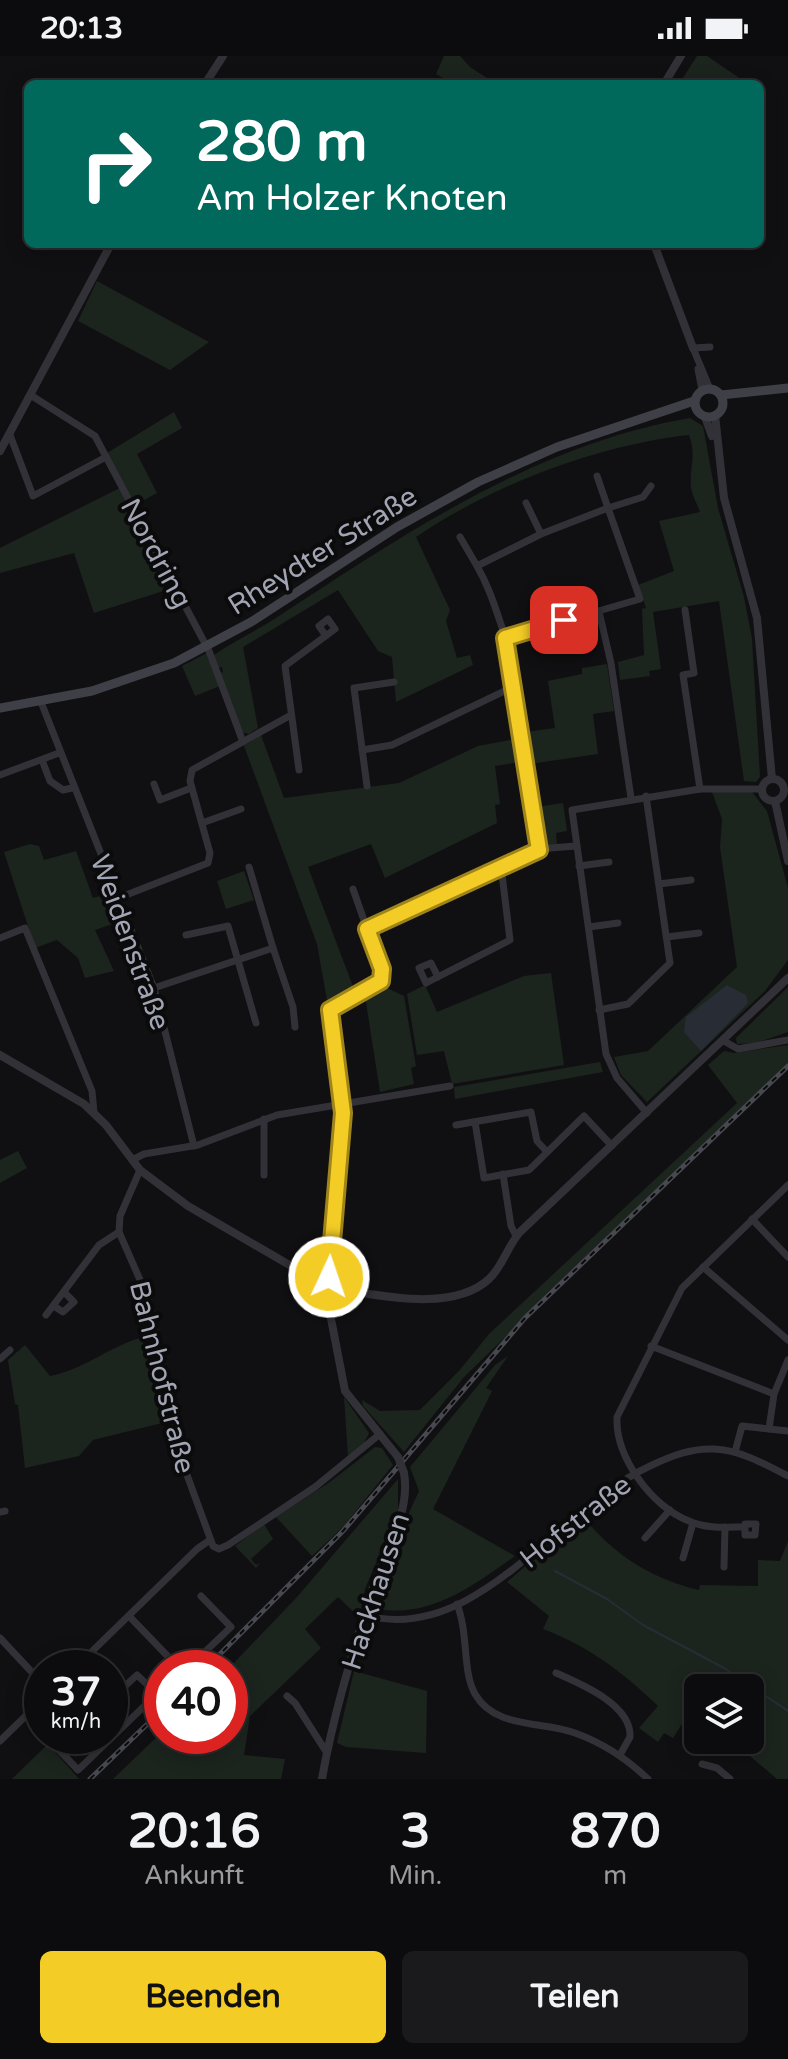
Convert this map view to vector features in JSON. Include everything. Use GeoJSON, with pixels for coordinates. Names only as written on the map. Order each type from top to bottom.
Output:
{"type":"FeatureCollection","features":[{"type":"Feature","properties":{"kind":"main road"},"geometry":{"type":"LineString","coordinates":[[722,400],[706,389],[695,405],[710,416],[722,400],[788,388]]}},
{"type":"Feature","properties":{"kind":"main road","name":"Rheydter Straße"},"geometry":{"type":"LineString","coordinates":[[0,708],[41,702],[124,682],[207,647],[452,495],[557,447],[695,405]]}},
{"type":"Feature","properties":{"kind":"street"},"geometry":{"type":"LineString","coordinates":[[208,80],[223,56]]}},
{"type":"Feature","properties":{"kind":"street"},"geometry":{"type":"LineString","coordinates":[[666,80],[681,56]]}},
{"type":"Feature","properties":{"kind":"street"},"geometry":{"type":"LineString","coordinates":[[0,451],[109,248]]}},
{"type":"Feature","properties":{"kind":"street"},"geometry":{"type":"LineString","coordinates":[[656,248],[706,389]]}},
{"type":"Feature","properties":{"kind":"street"},"geometry":{"type":"LineString","coordinates":[[693,348],[710,347]]}},
{"type":"Feature","properties":{"kind":"street","name":"Nordring"},"geometry":{"type":"LineString","coordinates":[[32,396],[90,430],[207,647],[243,742]]}},
{"type":"Feature","properties":{"kind":"street"},"geometry":{"type":"LineString","coordinates":[[710,416],[727,511],[757,618],[772,779]]}},
{"type":"Feature","properties":{"kind":"street"},"geometry":{"type":"LineString","coordinates":[[10,435],[33,496],[106,457]]}},
{"type":"Feature","properties":{"kind":"street"},"geometry":{"type":"LineString","coordinates":[[505,638],[640,599],[597,476]]}},
{"type":"Feature","properties":{"kind":"street"},"geometry":{"type":"LineString","coordinates":[[477,566],[541,534],[643,497],[651,486]]}},
{"type":"Feature","properties":{"kind":"street"},"geometry":{"type":"LineString","coordinates":[[526,503],[541,534]]}},
{"type":"Feature","properties":{"kind":"street"},"geometry":{"type":"LineString","coordinates":[[460,537],[494,596],[505,638],[539,850]]}},
{"type":"Feature","properties":{"kind":"street"},"geometry":{"type":"LineString","coordinates":[[685,610],[694,673],[683,675],[700,789]]}},
{"type":"Feature","properties":{"kind":"street"},"geometry":{"type":"LineString","coordinates":[[599,612],[613,672],[631,798]]}},
{"type":"Feature","properties":{"kind":"street"},"geometry":{"type":"LineString","coordinates":[[299,770],[285,664],[326,636]]}},
{"type":"Feature","properties":{"kind":"street"},"geometry":{"type":"LineString","coordinates":[[367,786],[354,688],[394,682]]}},
{"type":"Feature","properties":{"kind":"street"},"geometry":{"type":"LineString","coordinates":[[362,750],[392,745],[515,686]]}},
{"type":"Feature","properties":{"kind":"street","name":"Weidenstraße"},"geometry":{"type":"LineString","coordinates":[[41,702],[72,788],[114,891],[121,897],[120,906],[154,988],[194,1146]]}},
{"type":"Feature","properties":{"kind":"street"},"geometry":{"type":"LineString","coordinates":[[121,897],[207,864],[210,855],[190,776],[196,766],[291,715]]}},
{"type":"Feature","properties":{"kind":"street"},"geometry":{"type":"LineString","coordinates":[[0,775],[59,753]]}},
{"type":"Feature","properties":{"kind":"street","name":"Weidenstraße"},"geometry":{"type":"LineString","coordinates":[[42,760],[54,785],[62,790],[72,788]]}},
{"type":"Feature","properties":{"kind":"street"},"geometry":{"type":"LineString","coordinates":[[647,1113],[611,1069],[599,1010],[573,809],[700,789],[762,789],[772,779]]}},
{"type":"Feature","properties":{"kind":"street"},"geometry":{"type":"LineString","coordinates":[[772,779],[781,782],[785,790],[782,797],[775,801]]}},
{"type":"Feature","properties":{"kind":"street"},"geometry":{"type":"LineString","coordinates":[[154,784],[160,800],[191,788]]}},
{"type":"Feature","properties":{"kind":"street"},"geometry":{"type":"LineString","coordinates":[[762,789],[765,797],[775,801]]}},
{"type":"Feature","properties":{"kind":"street"},"geometry":{"type":"LineString","coordinates":[[599,1010],[625,1006],[668,966],[667,937],[646,796]]}},
{"type":"Feature","properties":{"kind":"street"},"geometry":{"type":"LineString","coordinates":[[775,801],[788,861]]}},
{"type":"Feature","properties":{"kind":"street"},"geometry":{"type":"LineString","coordinates":[[202,823],[241,809]]}},
{"type":"Feature","properties":{"kind":"street"},"geometry":{"type":"LineString","coordinates":[[367,929],[539,850],[576,846]]}},
{"type":"Feature","properties":{"kind":"street"},"geometry":{"type":"LineString","coordinates":[[579,866],[609,862]]}},
{"type":"Feature","properties":{"kind":"street"},"geometry":{"type":"LineString","coordinates":[[438,977],[511,939],[501,866]]}},
{"type":"Feature","properties":{"kind":"street"},"geometry":{"type":"LineString","coordinates":[[249,867],[293,1007],[295,1027]]}},
{"type":"Feature","properties":{"kind":"street"},"geometry":{"type":"LineString","coordinates":[[659,884],[691,880]]}},
{"type":"Feature","properties":{"kind":"street"},"geometry":{"type":"LineString","coordinates":[[327,1276],[342,1103],[330,1010],[381,981],[382,969],[353,889]]}},
{"type":"Feature","properties":{"kind":"street"},"geometry":{"type":"LineString","coordinates":[[589,927],[618,923]]}},
{"type":"Feature","properties":{"kind":"street"},"geometry":{"type":"LineString","coordinates":[[186,935],[227,925],[256,1023]]}},
{"type":"Feature","properties":{"kind":"street"},"geometry":{"type":"LineString","coordinates":[[0,938],[25,928],[92,1091],[94,1112]]}},
{"type":"Feature","properties":{"kind":"street"},"geometry":{"type":"LineString","coordinates":[[667,937],[699,933]]}},
{"type":"Feature","properties":{"kind":"street"},"geometry":{"type":"LineString","coordinates":[[154,988],[273,948]]}},
{"type":"Feature","properties":{"kind":"street"},"geometry":{"type":"LineString","coordinates":[[337,1289],[408,1300],[466,1292],[489,1279],[516,1236],[788,978]]}},
{"type":"Feature","properties":{"kind":"street"},"geometry":{"type":"LineString","coordinates":[[724,1041],[739,1049],[788,1040]]}},
{"type":"Feature","properties":{"kind":"street"},"geometry":{"type":"LineString","coordinates":[[0,1055],[66,1090],[94,1112],[140,1170],[213,1223],[317,1281]]}},
{"type":"Feature","properties":{"kind":"street"},"geometry":{"type":"LineString","coordinates":[[132,1160],[144,1154],[194,1146],[264,1119],[450,1086]]}},
{"type":"Feature","properties":{"kind":"street"},"geometry":{"type":"LineString","coordinates":[[456,1125],[531,1112],[537,1141],[547,1152]]}},
{"type":"Feature","properties":{"kind":"street"},"geometry":{"type":"LineString","coordinates":[[475,1122],[484,1178],[529,1170],[584,1116],[612,1146]]}},
{"type":"Feature","properties":{"kind":"street"},"geometry":{"type":"LineString","coordinates":[[264,1119],[264,1175]]}},
{"type":"Feature","properties":{"kind":"street"},"geometry":{"type":"LineString","coordinates":[[46,1315],[99,1245],[119,1232],[120,1216],[140,1170]]}},
{"type":"Feature","properties":{"kind":"street"},"geometry":{"type":"LineString","coordinates":[[503,1174],[511,1226],[516,1236]]}},
{"type":"Feature","properties":{"kind":"street"},"geometry":{"type":"LineString","coordinates":[[745,1527],[693,1523],[670,1510],[635,1473],[621,1445],[617,1417],[680,1291],[788,1185]]}},
{"type":"Feature","properties":{"kind":"street"},"geometry":{"type":"LineString","coordinates":[[752,1219],[788,1257]]}},
{"type":"Feature","properties":{"kind":"street","name":"Bahnhofstraße"},"geometry":{"type":"LineString","coordinates":[[119,1232],[148,1298],[183,1464],[210,1540]]}},
{"type":"Feature","properties":{"kind":"street"},"geometry":{"type":"LineString","coordinates":[[703,1267],[788,1340]]}},
{"type":"Feature","properties":{"kind":"street"},"geometry":{"type":"LineString","coordinates":[[317,1281],[327,1276]]}},
{"type":"Feature","properties":{"kind":"street"},"geometry":{"type":"LineString","coordinates":[[327,1276],[334,1280],[337,1289]]}},
{"type":"Feature","properties":{"kind":"street"},"geometry":{"type":"LineString","coordinates":[[317,1281],[317,1293],[327,1298],[337,1289]]}},
{"type":"Feature","properties":{"kind":"street","name":"Hackhausen"},"geometry":{"type":"LineString","coordinates":[[322,1779],[382,1558],[404,1508],[404,1473],[398,1457],[345,1391],[327,1298]]}},
{"type":"Feature","properties":{"kind":"street"},"geometry":{"type":"LineString","coordinates":[[651,1346],[774,1394]]}},
{"type":"Feature","properties":{"kind":"street"},"geometry":{"type":"LineString","coordinates":[[0,1359],[10,1350]]}},
{"type":"Feature","properties":{"kind":"street"},"geometry":{"type":"LineString","coordinates":[[769,1429],[774,1394],[788,1360]]}},
{"type":"Feature","properties":{"kind":"street"},"geometry":{"type":"LineString","coordinates":[[735,1452],[741,1427],[788,1431]]}},
{"type":"Feature","properties":{"kind":"street"},"geometry":{"type":"LineString","coordinates":[[94,1650],[210,1540],[217,1548],[224,1547],[315,1487],[380,1434]]}},
{"type":"Feature","properties":{"kind":"street","name":"Hofstraße"},"geometry":{"type":"LineString","coordinates":[[365,1615],[392,1621],[416,1620],[457,1604],[506,1574],[583,1507],[635,1473],[689,1451],[735,1452],[788,1476]]}},
{"type":"Feature","properties":{"kind":"street"},"geometry":{"type":"LineString","coordinates":[[645,1538],[670,1510]]}},
{"type":"Feature","properties":{"kind":"street"},"geometry":{"type":"LineString","coordinates":[[683,1558],[693,1523]]}},
{"type":"Feature","properties":{"kind":"street"},"geometry":{"type":"LineString","coordinates":[[724,1567],[725,1527]]}},
{"type":"Feature","properties":{"kind":"street"},"geometry":{"type":"LineString","coordinates":[[201,1596],[231,1627],[207,1650]]}},
{"type":"Feature","properties":{"kind":"street"},"geometry":{"type":"LineString","coordinates":[[457,1604],[466,1633],[469,1680],[486,1707],[507,1719],[577,1734],[620,1755],[648,1779]]}},
{"type":"Feature","properties":{"kind":"street"},"geometry":{"type":"LineString","coordinates":[[129,1616],[162,1650]]}},
{"type":"Feature","properties":{"kind":"street"},"geometry":{"type":"LineString","coordinates":[[0,1638],[24,1664]]}},
{"type":"Feature","properties":{"kind":"street"},"geometry":{"type":"LineString","coordinates":[[556,1673],[600,1696],[626,1720],[630,1737],[620,1755]]}},
{"type":"Feature","properties":{"kind":"street"},"geometry":{"type":"LineString","coordinates":[[128,1683],[137,1675],[144,1680]]}},
{"type":"Feature","properties":{"kind":"street"},"geometry":{"type":"LineString","coordinates":[[287,1696],[295,1703],[327,1753]]}},
{"type":"Feature","properties":{"kind":"street"},"geometry":{"type":"LineString","coordinates":[[128,1721],[144,1706]]}},
{"type":"Feature","properties":{"kind":"street"},"geometry":{"type":"LineString","coordinates":[[0,1741],[24,1717]]}},
{"type":"Feature","properties":{"kind":"street"},"geometry":{"type":"LineString","coordinates":[[63,1754],[78,1770],[94,1754]]}},
{"type":"Feature","properties":{"kind":"street"},"geometry":{"type":"LineString","coordinates":[[702,1764],[717,1768],[730,1779]]}},
{"type":"Feature","properties":{"kind":"shaded area"},"geometry":{"type":"Polygon","coordinates":[[[444,56],[460,56],[490,80],[446,80],[436,74],[444,56]]]}},
{"type":"Feature","properties":{"kind":"shaded area"},"geometry":{"type":"Polygon","coordinates":[[[697,56],[707,56],[742,80],[682,80],[697,56]]]}},
{"type":"Feature","properties":{"kind":"shaded area"},"geometry":{"type":"Polygon","coordinates":[[[97,281],[209,342],[170,370],[78,321],[97,281]]]}},
{"type":"Feature","properties":{"kind":"shaded area"},"geometry":{"type":"Polygon","coordinates":[[[174,412],[182,428],[137,454],[157,493],[135,505],[107,453],[174,412]]]}},
{"type":"Feature","properties":{"kind":"shaded area"},"geometry":{"type":"Polygon","coordinates":[[[690,418],[703,426],[718,508],[744,597],[752,639],[760,777],[756,782],[744,781],[719,601],[653,612],[661,669],[649,671],[650,676],[620,680],[618,662],[644,655],[642,609],[646,608],[638,585],[674,571],[659,521],[700,512],[691,487],[692,450],[689,435],[619,448],[547,470],[478,501],[416,537],[450,610],[446,621],[457,658],[470,655],[473,665],[396,702],[392,657],[378,651],[338,590],[243,647],[258,728],[249,734],[241,732],[220,673],[223,672],[222,667],[218,668],[214,655],[474,496],[579,448],[690,418]]]}},
{"type":"Feature","properties":{"kind":"shaded area"},"geometry":{"type":"Polygon","coordinates":[[[120,488],[173,588],[94,613],[74,553],[0,573],[0,548],[120,488]]]}},
{"type":"Feature","properties":{"kind":"shaded area"},"geometry":{"type":"Polygon","coordinates":[[[207,653],[220,686],[195,696],[182,666],[207,653]]]}},
{"type":"Feature","properties":{"kind":"shaded area"},"geometry":{"type":"Polygon","coordinates":[[[607,664],[614,711],[593,714],[598,754],[530,764],[526,732],[555,728],[548,681],[582,674],[582,668],[607,664]]]}},
{"type":"Feature","properties":{"kind":"shaded area"},"geometry":{"type":"Polygon","coordinates":[[[261,735],[284,798],[399,783],[478,746],[516,739],[520,762],[495,766],[500,804],[495,805],[497,823],[385,878],[371,844],[308,867],[355,992],[328,1006],[317,944],[244,746],[261,735]]]}},
{"type":"Feature","properties":{"kind":"shaded area"},"geometry":{"type":"Polygon","coordinates":[[[712,792],[752,792],[767,811],[788,888],[788,960],[765,991],[647,1102],[621,1075],[614,1057],[648,1051],[737,967],[720,847],[722,819],[712,792]]]}},
{"type":"Feature","properties":{"kind":"shaded area"},"geometry":{"type":"Polygon","coordinates":[[[563,803],[567,831],[556,833],[557,845],[544,846],[536,807],[563,803]]]}},
{"type":"Feature","properties":{"kind":"shaded area"},"geometry":{"type":"Polygon","coordinates":[[[30,844],[39,846],[44,860],[76,851],[93,898],[110,893],[121,921],[95,930],[114,971],[85,978],[78,958],[57,940],[35,948],[4,852],[30,844]]]}},
{"type":"Feature","properties":{"kind":"shaded area"},"geometry":{"type":"Polygon","coordinates":[[[244,871],[254,900],[226,909],[217,881],[244,871]]]}},
{"type":"Feature","properties":{"kind":"shaded area"},"geometry":{"type":"Polygon","coordinates":[[[551,973],[564,1065],[452,1084],[444,1051],[417,1055],[407,994],[425,985],[437,1012],[524,976],[551,973]]]}},
{"type":"Feature","properties":{"kind":"shaded area"},"geometry":{"type":"Polygon","coordinates":[[[727,985],[746,995],[748,1003],[701,1051],[684,1032],[686,1017],[727,985]]]}},
{"type":"Feature","properties":{"kind":"shaded area"},"geometry":{"type":"Polygon","coordinates":[[[383,986],[404,996],[416,1066],[411,1068],[414,1084],[380,1092],[365,996],[383,986]]]}},
{"type":"Feature","properties":{"kind":"shaded area"},"geometry":{"type":"Polygon","coordinates":[[[788,987],[788,1032],[756,1043],[737,1044],[736,1038],[788,987]]]}},
{"type":"Feature","properties":{"kind":"shaded area"},"geometry":{"type":"Polygon","coordinates":[[[788,1045],[788,1064],[464,1377],[404,1452],[363,1406],[362,1400],[380,1411],[420,1410],[459,1371],[489,1334],[737,1103],[708,1065],[724,1051],[734,1053],[788,1045]]]}},
{"type":"Feature","properties":{"kind":"shaded area"},"geometry":{"type":"Polygon","coordinates":[[[600,1062],[603,1072],[455,1099],[454,1087],[600,1062]]]}},
{"type":"Feature","properties":{"kind":"shaded area"},"geometry":{"type":"Polygon","coordinates":[[[18,1151],[27,1168],[0,1183],[0,1160],[18,1151]]]}},
{"type":"Feature","properties":{"kind":"shaded area"},"geometry":{"type":"Polygon","coordinates":[[[147,1336],[166,1422],[93,1440],[79,1456],[25,1468],[18,1405],[15,1404],[8,1360],[25,1345],[50,1376],[147,1336]]]}},
{"type":"Feature","properties":{"kind":"shaded area"},"geometry":{"type":"Polygon","coordinates":[[[508,1356],[486,1388],[492,1391],[433,1509],[515,1556],[468,1588],[434,1604],[416,1609],[379,1609],[376,1606],[390,1554],[419,1491],[410,1467],[495,1365],[508,1356]]]}},
{"type":"Feature","properties":{"kind":"shaded area"},"geometry":{"type":"Polygon","coordinates":[[[344,1397],[369,1433],[364,1443],[348,1456],[344,1397]]]}},
{"type":"Feature","properties":{"kind":"shaded area"},"geometry":{"type":"Polygon","coordinates":[[[375,1447],[382,1448],[393,1465],[343,1527],[312,1556],[276,1517],[330,1482],[375,1447]]]}},
{"type":"Feature","properties":{"kind":"shaded area"},"geometry":{"type":"Polygon","coordinates":[[[398,1479],[398,1511],[365,1589],[360,1618],[338,1597],[305,1629],[321,1648],[250,1716],[248,1729],[246,1650],[297,1597],[398,1479]]]}},
{"type":"Feature","properties":{"kind":"shaded area"},"geometry":{"type":"Polygon","coordinates":[[[583,1516],[607,1542],[634,1563],[665,1579],[699,1590],[700,1585],[758,1586],[758,1560],[780,1561],[788,1541],[788,1779],[777,1779],[748,1754],[764,1754],[764,1674],[684,1674],[684,1721],[673,1738],[664,1733],[658,1742],[639,1728],[658,1706],[604,1661],[575,1643],[543,1629],[549,1616],[507,1582],[583,1516]]]}},
{"type":"Feature","properties":{"kind":"shaded area"},"geometry":{"type":"Polygon","coordinates":[[[264,1524],[273,1539],[251,1559],[256,1565],[260,1563],[256,1568],[235,1546],[264,1524]]]}},
{"type":"Feature","properties":{"kind":"shaded area"},"geometry":{"type":"Polygon","coordinates":[[[354,1671],[427,1691],[426,1753],[346,1747],[337,1743],[354,1671]]]}},
{"type":"Feature","properties":{"kind":"shaded area"},"geometry":{"type":"Polygon","coordinates":[[[144,1749],[144,1754],[244,1754],[285,1759],[281,1779],[113,1779],[144,1749]]]}},
{"type":"Feature","properties":{"kind":"shaded area"},"geometry":{"type":"Polygon","coordinates":[[[38,1754],[57,1754],[79,1779],[12,1779],[38,1754]]]}},
{"type":"Feature","properties":{"kind":"waterway"},"geometry":{"type":"LineString","coordinates":[[555,1571],[607,1599],[643,1625],[724,1668],[788,1711]]}},
{"type":"Feature","properties":{"kind":"railway"},"geometry":{"type":"LineString","coordinates":[[224,1650],[343,1531],[525,1318],[788,1066]]}},
{"type":"Feature","properties":{"kind":"railway"},"geometry":{"type":"LineString","coordinates":[[90,1779],[144,1727]]}},
{"type":"Feature","properties":{"kind":"route"},"geometry":{"type":"LineString","coordinates":[[329,1277],[343,1113],[330,1010],[380,984],[382,969],[367,929],[539,850],[509,647],[505,638],[564,620]]}}]}
